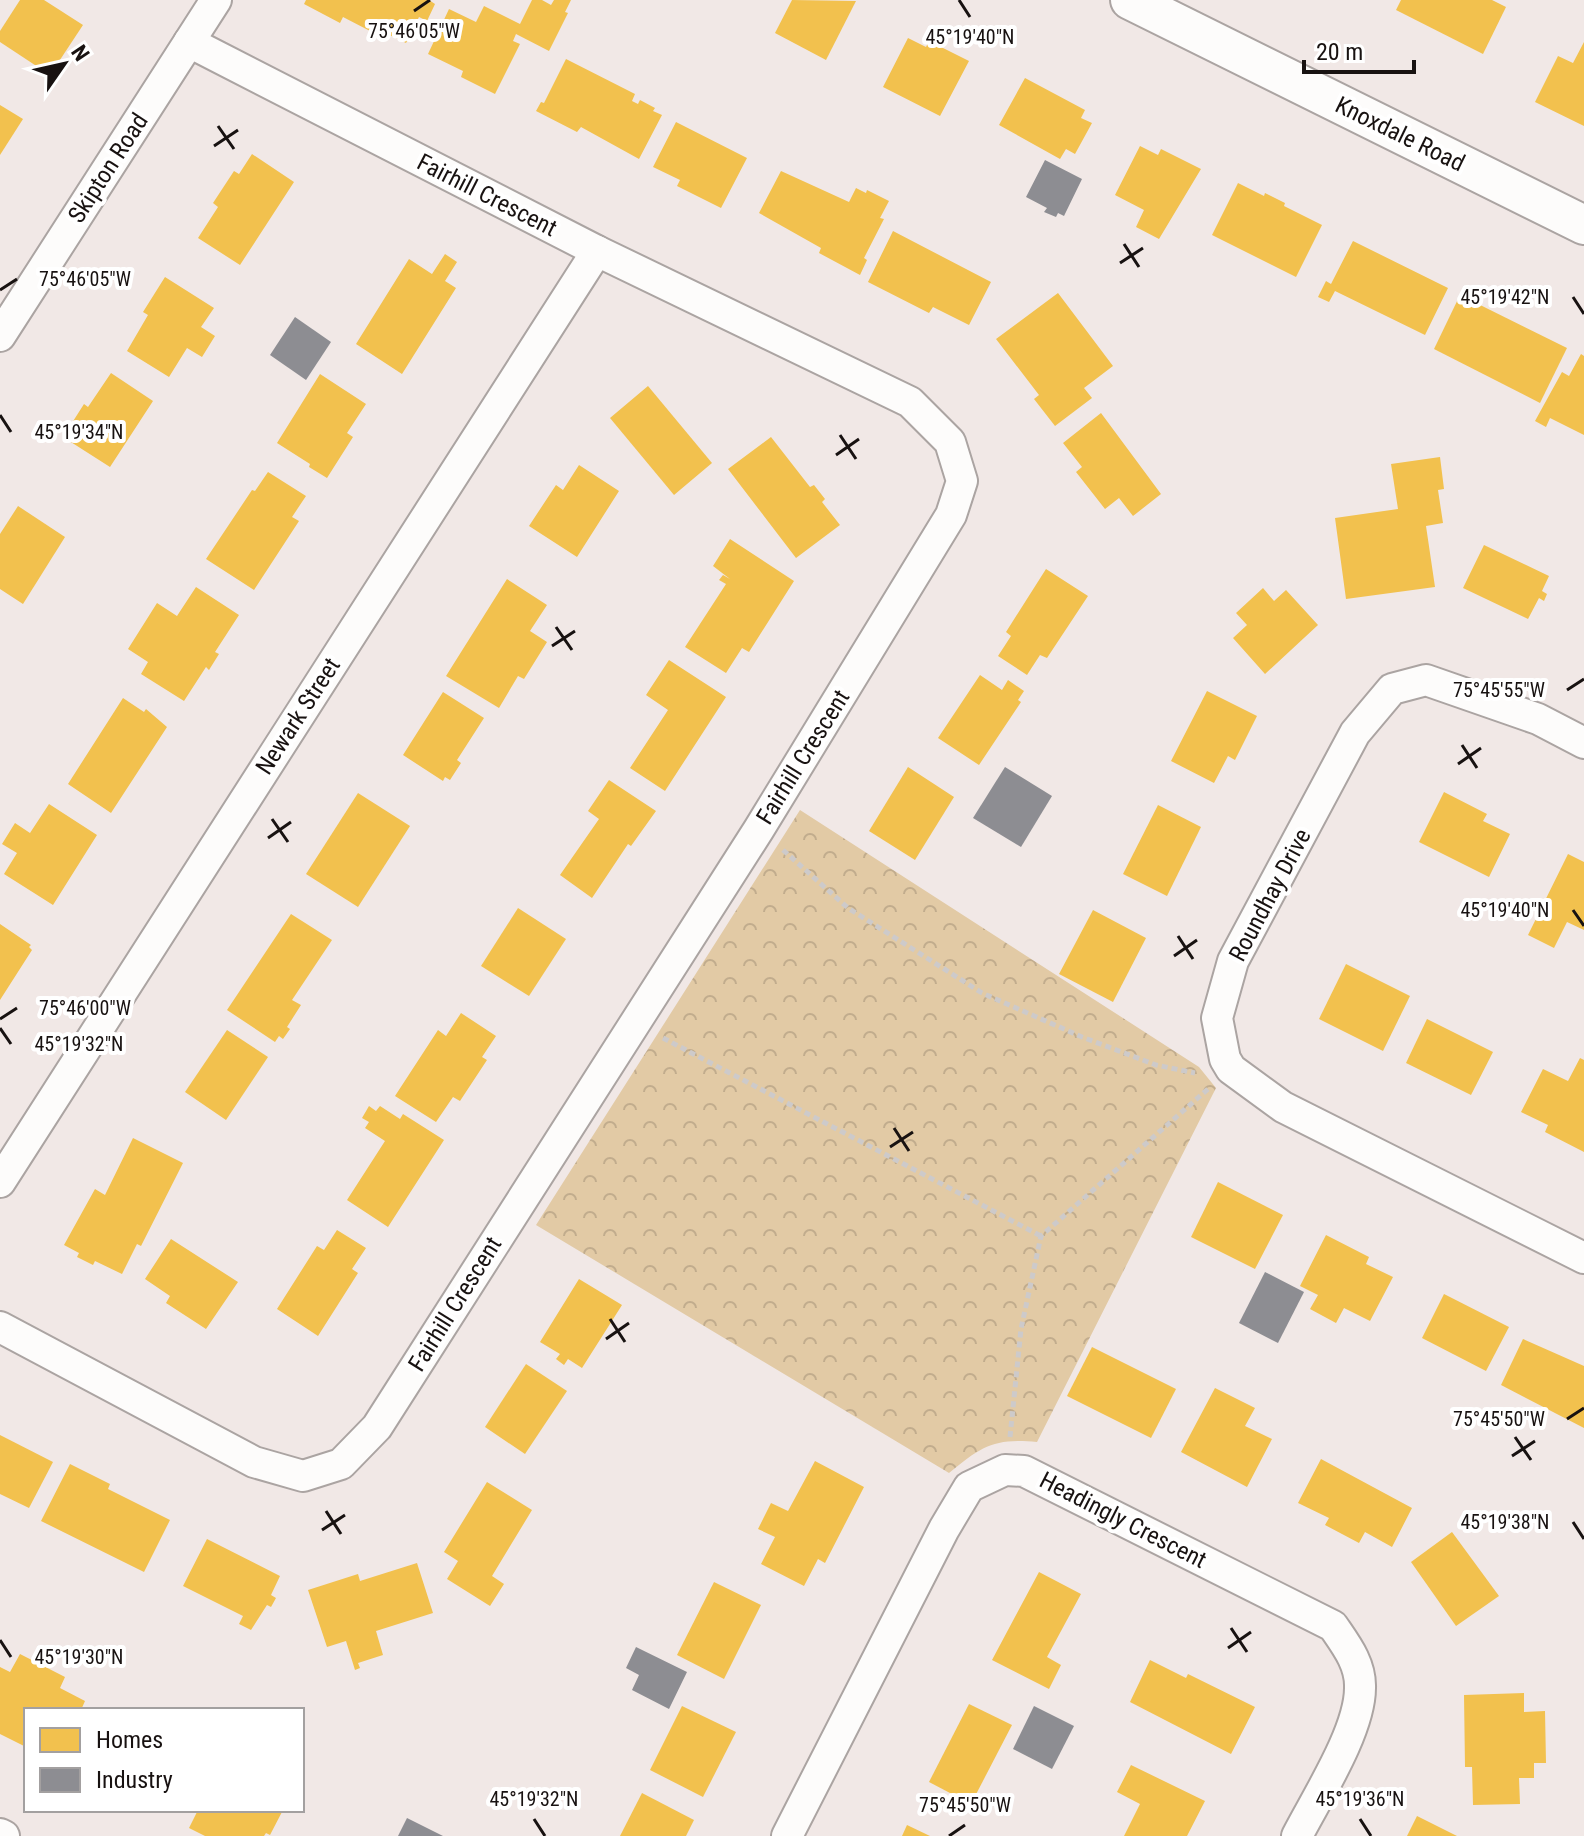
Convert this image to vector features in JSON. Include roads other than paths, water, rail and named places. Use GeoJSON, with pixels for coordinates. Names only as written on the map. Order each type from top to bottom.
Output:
{"type":"FeatureCollection","features":[{"type":"Feature","properties":{"kind":"street","name":"Skipton Road"},"geometry":{"type":"LineString","coordinates":[[0,336],[216,0]]}},
{"type":"Feature","properties":{"kind":"street","name":"Knoxdale Road"},"geometry":{"type":"LineString","coordinates":[[1130,0],[1584,225]]}},
{"type":"Feature","properties":{"kind":"street","name":"Fairhill Crescent"},"geometry":{"type":"LineString","coordinates":[[0,1327],[254,1462],[303,1476],[341,1464],[377,1427],[759,829],[951,515],[962,481],[950,442],[910,402],[597,251],[189,42]]}},
{"type":"Feature","properties":{"kind":"street","name":"Newark Street"},"geometry":{"type":"LineString","coordinates":[[0,1182],[597,251]]}},
{"type":"Feature","properties":{"kind":"street","name":"Roundhay Drive"},"geometry":{"type":"LineString","coordinates":[[1584,743],[1538,719],[1426,680],[1392,689],[1355,733],[1233,961],[1217,1018],[1225,1059],[1231,1069],[1283,1107],[1584,1258]]}},
{"type":"Feature","properties":{"kind":"street","name":"Headingly Crescent"},"geometry":{"type":"LineString","coordinates":[[787,1836],[944,1529],[969,1487],[1005,1470],[1024,1471],[1333,1626],[1354,1658],[1361,1687],[1353,1726],[1297,1836]]}}]}
